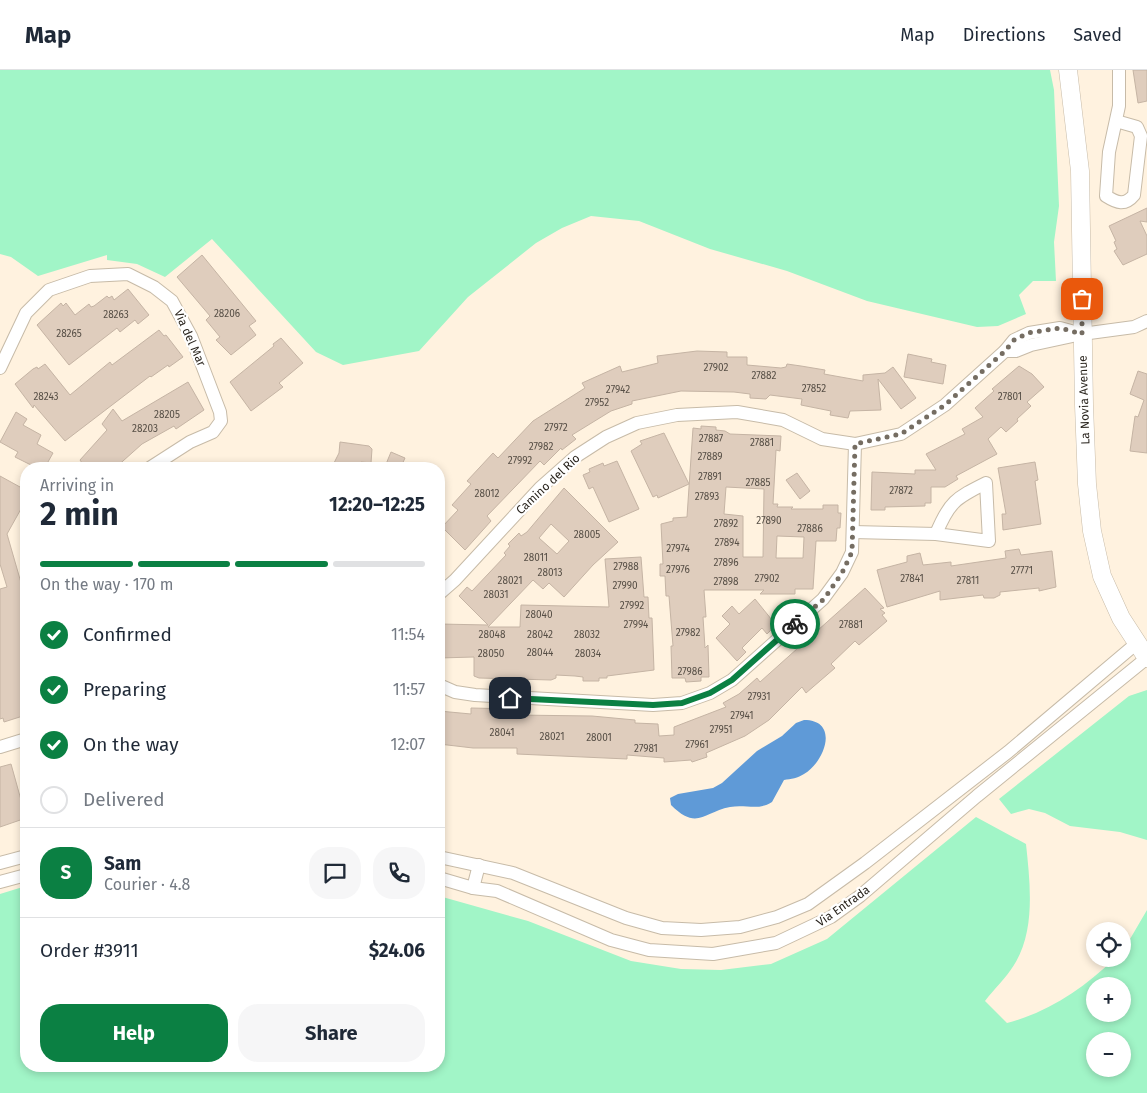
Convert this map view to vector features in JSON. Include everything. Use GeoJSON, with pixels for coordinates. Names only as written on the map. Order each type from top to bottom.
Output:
{"type":"FeatureCollection","features":[{"type":"Feature","properties":{"kind":"main road","name":"La Novia Avenue"},"geometry":{"type":"LineString","coordinates":[[1068,70],[1080,171],[1082,334],[1087,484],[1092,531],[1102,576],[1121,618],[1144,653]]}},
{"type":"Feature","properties":{"kind":"street"},"geometry":{"type":"LineString","coordinates":[[1116,121],[1137,127],[1141,136],[1134,195],[1129,201],[1123,203],[1116,202],[1106,196],[1110,152],[1116,121],[1119,106],[1119,70]]}},
{"type":"Feature","properties":{"kind":"street","name":"Via del Mar"},"geometry":{"type":"LineString","coordinates":[[0,368],[26,313],[49,290],[90,276],[121,273],[154,287],[172,301],[191,336],[220,412],[220,421],[214,432],[190,442],[159,462]]}},
{"type":"Feature","properties":{"kind":"street","name":"Camino del Rio"},"geometry":{"type":"LineString","coordinates":[[445,588],[540,488],[574,457],[606,437],[637,424],[677,415],[737,412],[783,420],[822,439],[855,444],[901,434],[945,405],[1005,351],[1016,352],[1031,345],[1082,334],[1134,327],[1147,321]]}},
{"type":"Feature","properties":{"kind":"street"},"geometry":{"type":"LineString","coordinates":[[445,688],[455,692],[475,695],[653,705],[682,703],[710,693],[732,680],[824,599],[846,566],[852,552],[855,444]]}},
{"type":"Feature","properties":{"kind":"street"},"geometry":{"type":"LineString","coordinates":[[853,532],[936,534],[989,541],[986,482],[959,496],[944,513],[936,534]]}},
{"type":"Feature","properties":{"kind":"street","name":"Via Entrada"},"geometry":{"type":"LineString","coordinates":[[445,858],[513,873],[626,918],[662,928],[701,930],[740,927],[777,917],[808,904],[865,863],[1008,752],[1144,653]]}},
{"type":"Feature","properties":{"kind":"street","name":"Via Entrada"},"geometry":{"type":"LineString","coordinates":[[445,880],[474,888],[498,891],[611,940],[649,950],[713,954],[746,950],[776,943],[831,917],[860,896],[1144,653]]}},
{"type":"Feature","properties":{"kind":"street"},"geometry":{"type":"LineString","coordinates":[[0,747],[20,741]]}},
{"type":"Feature","properties":{"kind":"street"},"geometry":{"type":"LineString","coordinates":[[967,783],[977,796]]}},
{"type":"Feature","properties":{"kind":"street"},"geometry":{"type":"LineString","coordinates":[[0,863],[20,858]]}},
{"type":"Feature","properties":{"kind":"street"},"geometry":{"type":"LineString","coordinates":[[474,888],[479,865]]}},
{"type":"Feature","properties":{"kind":"street"},"geometry":{"type":"LineString","coordinates":[[0,882],[20,877]]}},
{"type":"Feature","properties":{"kind":"green space"},"geometry":{"type":"Polygon","coordinates":[[[0,70],[1050,70],[1054,90],[1059,206],[1054,242],[1056,281],[1033,281],[1019,295],[1026,314],[998,326],[977,327],[867,301],[787,271],[710,249],[639,221],[591,216],[562,228],[536,243],[468,297],[419,351],[343,365],[316,352],[212,239],[165,277],[137,264],[107,260],[107,255],[38,276],[11,257],[0,254],[0,70]]]}},
{"type":"Feature","properties":{"kind":"green space"},"geometry":{"type":"Polygon","coordinates":[[[1147,690],[1147,840],[1120,832],[1070,826],[1045,813],[1029,809],[1011,814],[999,799],[1129,696],[1147,690]]]}},
{"type":"Feature","properties":{"kind":"green space"},"geometry":{"type":"Polygon","coordinates":[[[976,817],[1026,844],[1030,906],[1026,937],[1014,965],[985,1001],[1007,1023],[1051,1006],[1086,983],[1086,1022],[1131,1022],[1131,977],[1094,977],[1105,967],[1131,967],[1131,937],[1147,910],[1147,1093],[0,1093],[0,894],[20,888],[20,1072],[445,1072],[445,898],[528,921],[631,961],[681,969],[721,970],[771,964],[827,939],[976,817]]]}},
{"type":"Feature","properties":{"kind":"water"},"geometry":{"type":"Polygon","coordinates":[[[804,720],[815,722],[822,727],[825,734],[823,752],[812,768],[804,774],[784,780],[772,802],[757,807],[736,806],[721,809],[701,818],[688,817],[671,805],[670,798],[678,794],[713,788],[722,783],[757,751],[782,736],[796,723],[804,720]]]}},
{"type":"Feature","properties":{"kind":"building"},"geometry":{"type":"Polygon","coordinates":[[[1133,70],[1147,70],[1147,101],[1138,103],[1133,70]]]}},
{"type":"Feature","properties":{"kind":"building"},"geometry":{"type":"Polygon","coordinates":[[[1147,208],[1147,222],[1140,221],[1147,236],[1147,254],[1123,265],[1114,251],[1117,249],[1114,242],[1116,241],[1109,226],[1147,208]]]}},
{"type":"Feature","properties":{"kind":"building"},"geometry":{"type":"Polygon","coordinates":[[[202,255],[256,321],[249,326],[256,335],[231,355],[216,340],[220,337],[206,320],[210,316],[177,277],[202,255]]]}},
{"type":"Feature","properties":{"kind":"building"},"geometry":{"type":"Polygon","coordinates":[[[128,289],[149,315],[138,324],[135,320],[120,332],[117,328],[69,365],[37,325],[61,303],[63,306],[66,303],[75,315],[89,304],[91,307],[94,306],[107,296],[109,298],[112,296],[114,300],[128,289]]]}},
{"type":"Feature","properties":{"kind":"building"},"geometry":{"type":"Polygon","coordinates":[[[159,330],[164,336],[166,335],[183,357],[169,367],[168,365],[150,376],[65,441],[34,405],[33,408],[15,384],[33,369],[37,367],[38,369],[45,364],[70,395],[110,362],[112,365],[159,330]]]}},
{"type":"Feature","properties":{"kind":"building"},"geometry":{"type":"Polygon","coordinates":[[[281,338],[303,363],[279,383],[283,387],[251,411],[230,382],[281,338]]]}},
{"type":"Feature","properties":{"kind":"building"},"geometry":{"type":"Polygon","coordinates":[[[697,351],[727,352],[727,357],[747,357],[747,365],[781,368],[786,367],[787,364],[825,370],[824,374],[863,381],[863,375],[885,373],[893,367],[916,398],[901,409],[878,379],[881,410],[850,411],[848,418],[830,415],[831,411],[801,405],[802,399],[770,395],[766,399],[750,398],[750,394],[734,392],[681,391],[632,401],[632,404],[611,411],[572,435],[576,439],[562,450],[561,448],[544,465],[540,461],[487,516],[491,521],[465,550],[445,530],[445,524],[458,510],[452,505],[471,484],[467,481],[493,453],[498,458],[533,421],[585,388],[582,383],[620,366],[622,372],[658,363],[657,356],[697,351]]]}},
{"type":"Feature","properties":{"kind":"building"},"geometry":{"type":"Polygon","coordinates":[[[908,354],[932,359],[931,362],[946,365],[943,384],[904,377],[908,354]]]}},
{"type":"Feature","properties":{"kind":"building"},"geometry":{"type":"Polygon","coordinates":[[[1019,366],[1032,374],[1044,387],[1027,402],[1031,406],[1017,419],[1018,421],[1006,432],[1001,427],[988,439],[997,454],[956,476],[958,479],[945,487],[931,487],[931,503],[925,503],[925,506],[885,507],[885,510],[871,510],[872,472],[915,474],[915,470],[936,470],[926,454],[965,434],[962,429],[983,417],[975,408],[994,391],[992,389],[1019,366]]]}},
{"type":"Feature","properties":{"kind":"building"},"geometry":{"type":"Polygon","coordinates":[[[1138,371],[1147,374],[1147,453],[1130,451],[1135,416],[1138,417],[1144,400],[1130,394],[1138,371]]]}},
{"type":"Feature","properties":{"kind":"building"},"geometry":{"type":"Polygon","coordinates":[[[188,382],[204,410],[176,429],[174,426],[142,444],[122,462],[81,462],[80,460],[107,430],[102,424],[113,409],[122,421],[188,382]]]}},
{"type":"Feature","properties":{"kind":"building"},"geometry":{"type":"Polygon","coordinates":[[[16,412],[27,419],[23,425],[41,435],[37,444],[53,453],[48,462],[25,462],[15,457],[18,452],[0,442],[16,412]]]}},
{"type":"Feature","properties":{"kind":"building"},"geometry":{"type":"Polygon","coordinates":[[[701,426],[716,427],[716,430],[725,431],[730,434],[781,436],[780,451],[776,450],[773,504],[778,504],[777,507],[793,507],[791,509],[823,509],[823,505],[838,505],[838,513],[841,513],[840,528],[837,528],[836,541],[816,541],[813,589],[795,589],[795,594],[760,594],[764,590],[704,590],[706,617],[703,617],[705,648],[708,645],[709,677],[701,677],[701,681],[686,682],[685,678],[672,678],[671,646],[673,646],[669,596],[666,596],[665,576],[660,576],[660,564],[663,564],[661,524],[673,521],[673,518],[687,517],[693,428],[701,429],[701,426]],[[726,487],[724,514],[743,516],[743,557],[763,557],[764,489],[726,487]],[[777,536],[776,558],[803,558],[804,537],[777,536]]]}},
{"type":"Feature","properties":{"kind":"building"},"geometry":{"type":"Polygon","coordinates":[[[664,433],[689,484],[658,498],[657,495],[653,497],[631,451],[642,444],[640,441],[664,433]]]}},
{"type":"Feature","properties":{"kind":"building"},"geometry":{"type":"Polygon","coordinates":[[[340,442],[369,446],[372,449],[371,462],[334,462],[339,453],[340,442]]]}},
{"type":"Feature","properties":{"kind":"building"},"geometry":{"type":"Polygon","coordinates":[[[391,452],[405,458],[403,462],[387,462],[391,452]]]}},
{"type":"Feature","properties":{"kind":"building"},"geometry":{"type":"Polygon","coordinates":[[[617,461],[639,509],[609,522],[593,487],[589,489],[583,475],[590,472],[589,469],[603,463],[604,466],[617,461]]]}},
{"type":"Feature","properties":{"kind":"building"},"geometry":{"type":"Polygon","coordinates":[[[1035,462],[1038,480],[1035,481],[1041,524],[1003,530],[1002,514],[1006,514],[998,468],[1035,462]]]}},
{"type":"Feature","properties":{"kind":"building"},"geometry":{"type":"Polygon","coordinates":[[[797,473],[810,491],[800,499],[786,480],[797,473]]]}},
{"type":"Feature","properties":{"kind":"building"},"geometry":{"type":"Polygon","coordinates":[[[0,476],[20,487],[20,511],[7,534],[20,579],[20,717],[4,722],[3,718],[0,719],[0,589],[7,587],[0,564],[0,476]]]}},
{"type":"Feature","properties":{"kind":"building"},"geometry":{"type":"Polygon","coordinates":[[[564,488],[618,542],[593,565],[564,597],[549,583],[543,589],[533,580],[488,627],[520,627],[521,605],[609,607],[605,559],[641,557],[644,597],[648,597],[649,618],[652,618],[654,670],[607,676],[607,678],[599,678],[599,681],[583,681],[583,677],[556,675],[556,678],[551,680],[479,678],[474,676],[474,657],[445,658],[445,624],[488,625],[459,596],[467,587],[472,591],[506,555],[504,553],[510,546],[508,544],[519,533],[521,536],[527,532],[564,488]],[[551,524],[539,538],[557,554],[569,541],[551,524]]]}},
{"type":"Feature","properties":{"kind":"building"},"geometry":{"type":"Polygon","coordinates":[[[1019,549],[1021,555],[1052,551],[1056,587],[1039,591],[1039,588],[1000,592],[1000,595],[994,598],[984,598],[983,595],[940,600],[940,591],[887,607],[877,570],[907,562],[907,556],[920,553],[923,565],[951,562],[951,566],[1006,558],[1005,551],[1019,549]]]}},
{"type":"Feature","properties":{"kind":"building"},"geometry":{"type":"Polygon","coordinates":[[[865,588],[884,608],[880,609],[885,613],[882,615],[887,621],[859,645],[855,641],[831,664],[835,668],[806,693],[802,687],[769,720],[745,736],[706,753],[707,757],[692,762],[691,760],[664,762],[664,758],[627,755],[627,759],[517,754],[517,748],[473,748],[445,745],[445,712],[471,714],[471,708],[515,709],[515,715],[592,716],[635,720],[635,723],[658,724],[659,736],[674,735],[674,727],[726,707],[723,703],[739,694],[757,678],[760,682],[865,588]]]}},
{"type":"Feature","properties":{"kind":"building"},"geometry":{"type":"Polygon","coordinates":[[[755,599],[776,625],[767,634],[762,628],[742,648],[746,652],[737,661],[716,638],[730,624],[722,616],[732,606],[739,614],[755,599]]]}},
{"type":"Feature","properties":{"kind":"building"},"geometry":{"type":"Polygon","coordinates":[[[11,764],[20,796],[20,820],[0,827],[0,767],[11,764]]]}},
{"type":"Feature","properties":{"kind":"way so far"},"geometry":{"type":"LineString","coordinates":[[795,624],[824,599],[842,573],[852,552],[855,444],[901,434],[945,405],[1005,351],[1014,340],[1028,333],[1060,328],[1082,334],[1082,299]]}},
{"type":"Feature","properties":{"kind":"route"},"geometry":{"type":"LineString","coordinates":[[510,698],[653,705],[682,703],[710,693],[732,680],[795,624]]}}]}
